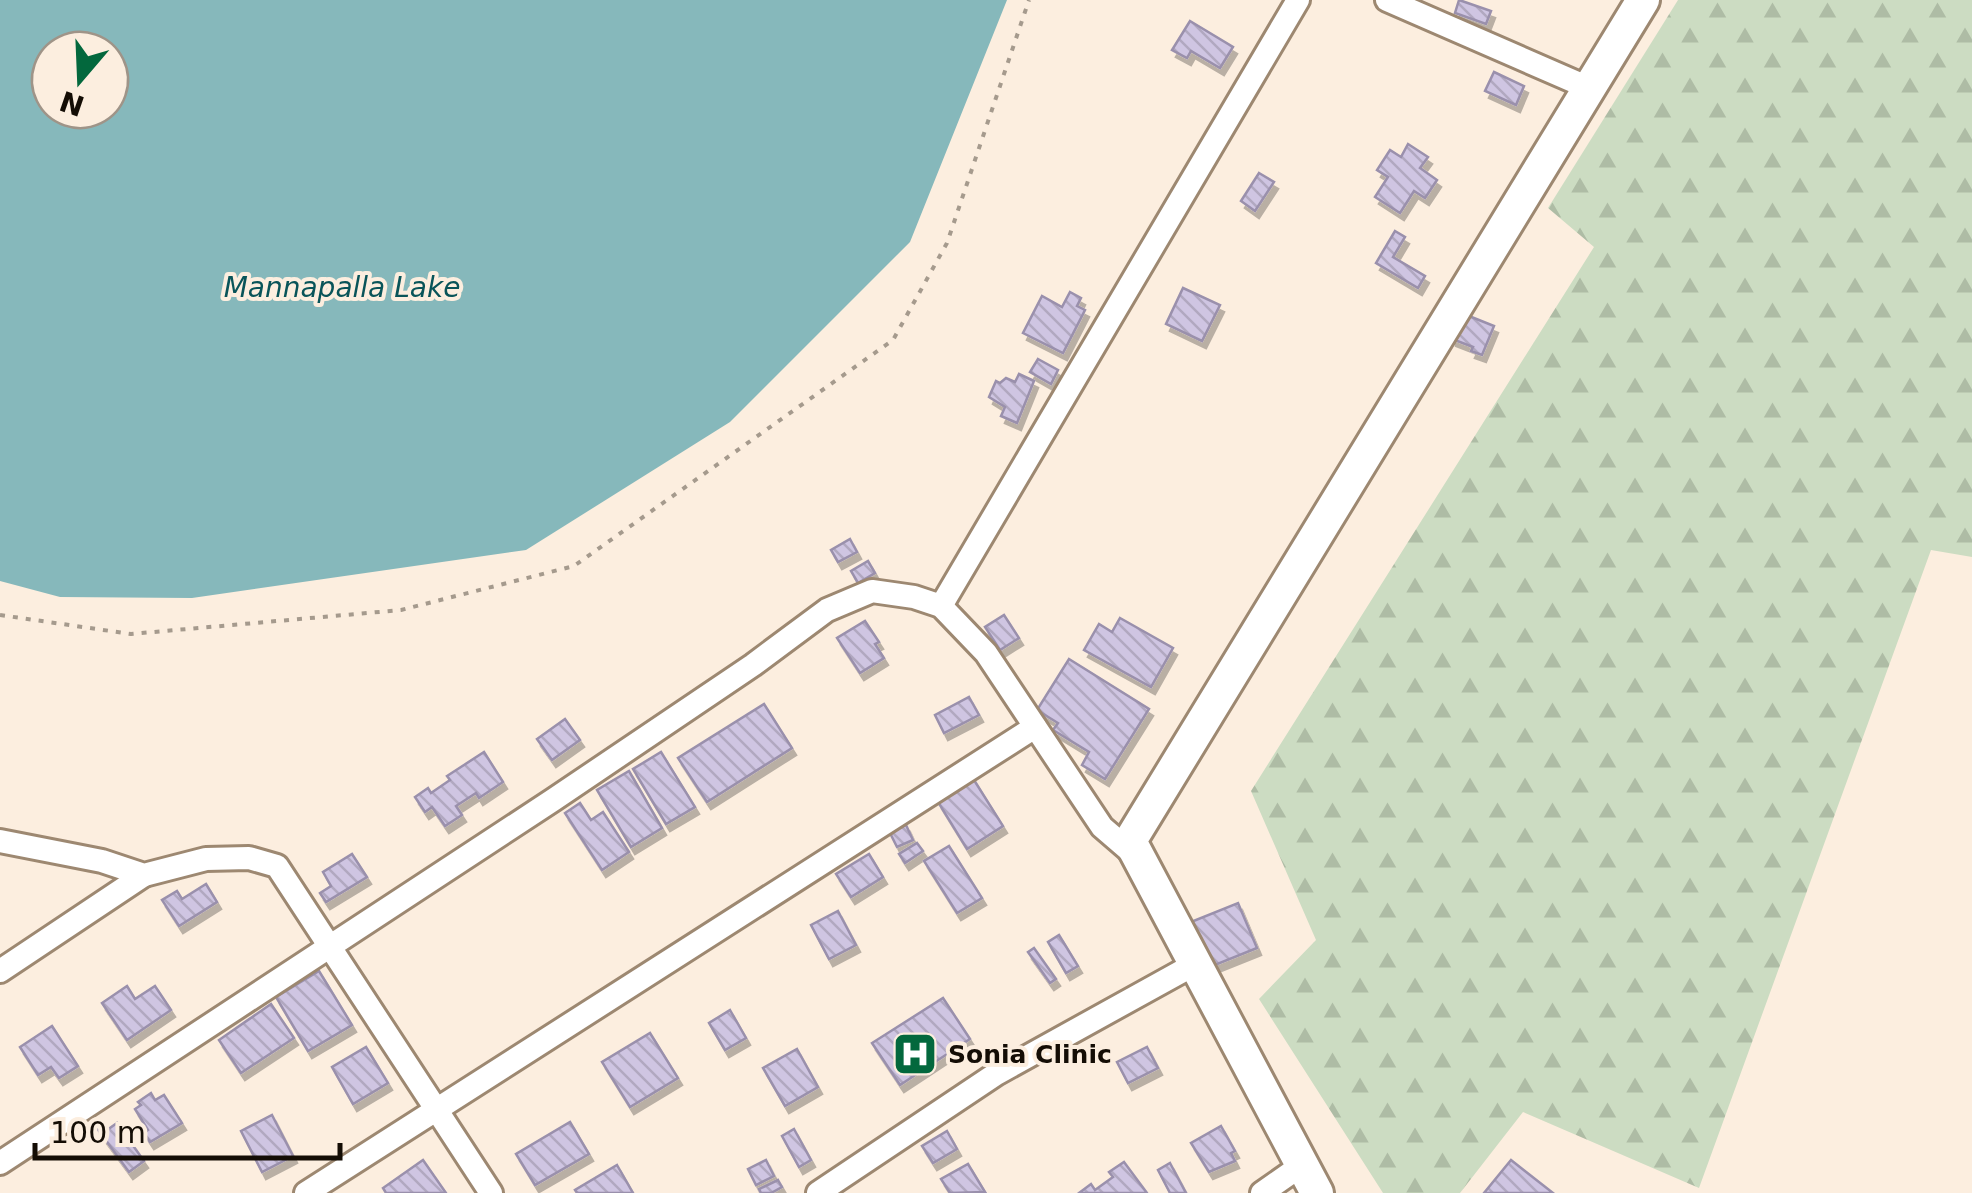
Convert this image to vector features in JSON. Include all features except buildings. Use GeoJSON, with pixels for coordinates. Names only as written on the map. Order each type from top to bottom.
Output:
{"type":"FeatureCollection","features":[{"type":"Feature","properties":{"kind":"street"},"geometry":{"type":"LineString","coordinates":[[941,606],[1298,0]]}},
{"type":"Feature","properties":{"kind":"street"},"geometry":{"type":"LineString","coordinates":[[1387,0],[1589,88]]}},
{"type":"Feature","properties":{"kind":"street"},"geometry":{"type":"LineString","coordinates":[[1262,1193],[1309,1179],[1130,841],[1643,0]]}},
{"type":"Feature","properties":{"kind":"street"},"geometry":{"type":"LineString","coordinates":[[0,1163],[554,800],[754,665],[827,610],[872,591],[914,596],[941,606],[986,653],[1102,826],[1140,861]]}},
{"type":"Feature","properties":{"kind":"street"},"geometry":{"type":"LineString","coordinates":[[306,1193],[1036,726]]}},
{"type":"Feature","properties":{"kind":"street"},"geometry":{"type":"LineString","coordinates":[[0,841],[102,861],[144,876]]}},
{"type":"Feature","properties":{"kind":"street"},"geometry":{"type":"LineString","coordinates":[[0,972],[144,876],[206,859],[249,858],[277,866],[491,1193]]}},
{"type":"Feature","properties":{"kind":"street"},"geometry":{"type":"LineString","coordinates":[[818,1193],[996,1074],[1195,964]]}},
{"type":"Feature","properties":{"kind":"path"},"geometry":{"type":"LineString","coordinates":[[0,615],[131,634],[170,631],[401,610],[574,566],[893,340],[947,243],[1030,0]]}},
{"type":"Feature","properties":{"kind":"green space"},"geometry":{"type":"Polygon","coordinates":[[[1678,0],[1972,0],[1972,557],[1931,550],[1699,1188],[1523,1112],[1460,1193],[1383,1193],[1259,999],[1316,940],[1251,791],[1594,247],[1548,208],[1678,0]]]}},
{"type":"Feature","properties":{"kind":"water","name":"Mannapalla Lake"},"geometry":{"type":"Polygon","coordinates":[[[0,0],[1007,0],[910,242],[730,422],[526,550],[192,598],[60,597],[0,581],[0,0]]]}},
{"type":"Feature","properties":{"kind":"place","name":"Sonia Clinic"},"geometry":{"type":"Point","coordinates":[915,1054]}}]}
